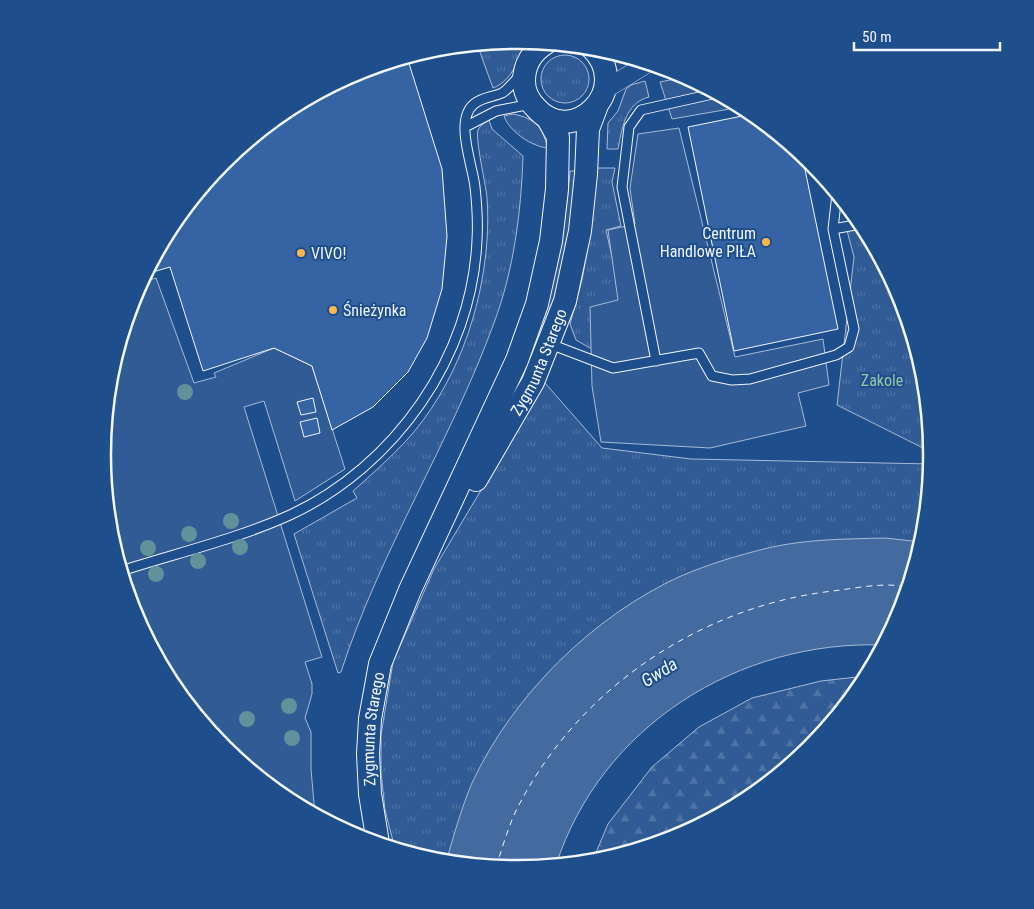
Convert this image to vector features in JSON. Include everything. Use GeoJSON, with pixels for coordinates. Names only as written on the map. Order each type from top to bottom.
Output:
{"type":"FeatureCollection","features":[{"type":"Feature","properties":{"kind":"street"},"geometry":{"type":"LineString","coordinates":[[525,70],[536,50]]}},
{"type":"Feature","properties":{"kind":"street"},"geometry":{"type":"LineString","coordinates":[[601,58],[605,70],[601,98]]}},
{"type":"Feature","properties":{"kind":"street"},"geometry":{"type":"LineString","coordinates":[[539,110],[567,121],[588,115],[601,98],[641,68]]}},
{"type":"Feature","properties":{"kind":"street","name":"Zygmunta Starego"},"geometry":{"type":"LineString","coordinates":[[377,835],[368,773],[370,719],[380,664],[410,590],[517,360],[537,304],[551,241],[557,189],[558,137],[525,88],[525,70]]}},
{"type":"Feature","properties":{"kind":"street","name":"Zygmunta Starego"},"geometry":{"type":"LineString","coordinates":[[410,590],[505,432],[533,382],[550,344],[565,301],[575,259],[586,174],[588,129],[601,98]]}},
{"type":"Feature","properties":{"kind":"lane"},"geometry":{"type":"LineString","coordinates":[[128,569],[256,528],[303,508],[329,493],[370,462],[392,441],[411,417],[440,372],[461,322],[474,269],[477,215],[475,187],[465,127],[467,114],[474,104],[490,95],[503,92],[525,70]]}},
{"type":"Feature","properties":{"kind":"lane"},"geometry":{"type":"LineString","coordinates":[[656,361],[622,186],[629,127],[641,110],[706,96]]}},
{"type":"Feature","properties":{"kind":"lane"},"geometry":{"type":"LineString","coordinates":[[465,127],[496,111],[539,110]]}},
{"type":"Feature","properties":{"kind":"lane"},"geometry":{"type":"LineString","coordinates":[[550,344],[613,368],[699,353],[712,376],[732,380],[750,379],[836,355],[849,347],[854,329],[833,229],[835,203]]}},
{"type":"Feature","properties":{"kind":"lane"},"geometry":{"type":"LineString","coordinates":[[833,229],[852,226]]}},
{"type":"Feature","properties":{"kind":"green space"},"geometry":{"type":"Polygon","coordinates":[[[524,49],[506,80],[493,88],[479,51],[524,49]]]}},
{"type":"Feature","properties":{"kind":"green space"},"geometry":{"type":"Polygon","coordinates":[[[560,55],[570,55],[582,62],[589,74],[589,84],[582,96],[570,103],[560,103],[552,99],[545,92],[541,84],[541,74],[545,66],[552,59],[560,55]]]}},
{"type":"Feature","properties":{"kind":"green space"},"geometry":{"type":"Polygon","coordinates":[[[645,81],[649,97],[641,100],[630,111],[623,125],[618,149],[607,149],[608,123],[618,111],[626,89],[631,85],[645,81]]]}},
{"type":"Feature","properties":{"kind":"green space"},"geometry":{"type":"Polygon","coordinates":[[[513,114],[533,121],[543,134],[548,148],[535,145],[516,132],[504,116],[513,114]]]}},
{"type":"Feature","properties":{"kind":"green space"},"geometry":{"type":"Polygon","coordinates":[[[489,120],[492,129],[523,156],[518,220],[507,282],[494,323],[457,411],[375,583],[341,672],[338,673],[294,534],[357,498],[353,491],[387,461],[406,441],[439,397],[452,373],[472,321],[484,267],[488,219],[486,192],[477,135],[480,127],[489,120]]]}},
{"type":"Feature","properties":{"kind":"green space"},"geometry":{"type":"Polygon","coordinates":[[[597,168],[615,168],[612,182],[621,226],[606,230],[622,302],[596,346],[590,348],[576,340],[570,324],[582,280],[590,236],[597,168]]]}},
{"type":"Feature","properties":{"kind":"green space"},"geometry":{"type":"Polygon","coordinates":[[[570,171],[576,171],[571,217],[564,264],[553,309],[533,362],[502,421],[528,359],[548,299],[562,237],[570,171]]]}},
{"type":"Feature","properties":{"kind":"green space","name":"Zakole"},"geometry":{"type":"Polygon","coordinates":[[[845,223],[850,223],[881,275],[901,324],[915,375],[923,448],[837,405],[854,257],[845,223]]]}},
{"type":"Feature","properties":{"kind":"green space"},"geometry":{"type":"Polygon","coordinates":[[[545,383],[602,448],[691,459],[923,464],[919,507],[912,545],[885,541],[455,855],[393,841],[385,810],[381,772],[381,735],[393,662],[434,569],[545,383]]]}},
{"type":"Feature","properties":{"kind":"green space"},"geometry":{"type":"Polygon","coordinates":[[[856,677],[839,702],[822,722],[785,760],[764,776],[720,806],[672,829],[647,839],[596,852],[608,824],[652,767],[699,727],[752,698],[821,681],[856,677]]]}},
{"type":"Feature","properties":{"kind":"shaded area"},"geometry":{"type":"Polygon","coordinates":[[[671,80],[729,109],[672,119],[660,82],[671,80]]]}},
{"type":"Feature","properties":{"kind":"shaded area"},"geometry":{"type":"Polygon","coordinates":[[[679,128],[735,357],[823,339],[829,385],[798,393],[806,426],[710,448],[601,442],[592,386],[590,307],[618,300],[608,230],[635,224],[630,188],[638,134],[679,128]]]}},
{"type":"Feature","properties":{"kind":"shaded area"},"geometry":{"type":"Polygon","coordinates":[[[156,278],[194,383],[216,377],[214,373],[274,348],[312,366],[345,469],[295,501],[264,401],[244,407],[322,657],[305,662],[312,684],[312,694],[305,718],[311,732],[311,769],[314,806],[249,760],[195,702],[153,634],[142,610],[125,560],[119,534],[112,481],[112,428],[119,375],[125,349],[142,299],[151,280],[156,278]]]}},
{"type":"Feature","properties":{"kind":"water","name":"Gwda"},"geometry":{"type":"Polygon","coordinates":[[[885,538],[913,541],[892,610],[875,645],[829,647],[777,658],[728,676],[682,701],[641,733],[606,771],[577,815],[559,858],[517,860],[464,857],[448,854],[472,783],[489,750],[533,689],[587,636],[617,613],[648,593],[681,576],[713,564],[768,548],[826,540],[885,538]]]}},
{"type":"Feature","properties":{"kind":"building","name":"VIVO!"},"geometry":{"type":"Polygon","coordinates":[[[409,64],[442,169],[447,236],[442,289],[427,338],[408,372],[373,407],[332,430],[312,366],[274,348],[203,371],[170,267],[155,271],[195,207],[249,149],[314,103],[362,80],[409,64]]]}},
{"type":"Feature","properties":{"kind":"building","name":"Centrum Handlowe PIŁA"},"geometry":{"type":"Polygon","coordinates":[[[741,116],[785,149],[805,169],[838,329],[734,351],[688,127],[741,116]]]}},
{"type":"Feature","properties":{"kind":"building"},"geometry":{"type":"Polygon","coordinates":[[[313,398],[316,412],[301,415],[297,402],[313,398]]]}},
{"type":"Feature","properties":{"kind":"building"},"geometry":{"type":"Polygon","coordinates":[[[317,418],[320,433],[304,437],[300,422],[317,418]]]}},
{"type":"Feature","properties":{"kind":"ferry route"},"geometry":{"type":"LineString","coordinates":[[498,859],[516,811],[546,761],[576,723],[611,689],[650,659],[692,634],[737,614],[784,600],[870,586],[901,586]]}},
{"type":"Feature","properties":{"kind":"place","name":"Centrum Handlowe PIŁA"},"geometry":{"type":"Point","coordinates":[766,242]}},
{"type":"Feature","properties":{"kind":"place","name":"VIVO!"},"geometry":{"type":"Point","coordinates":[301,253]}},
{"type":"Feature","properties":{"kind":"place","name":"Śnieżynka"},"geometry":{"type":"Point","coordinates":[333,310]}}]}
